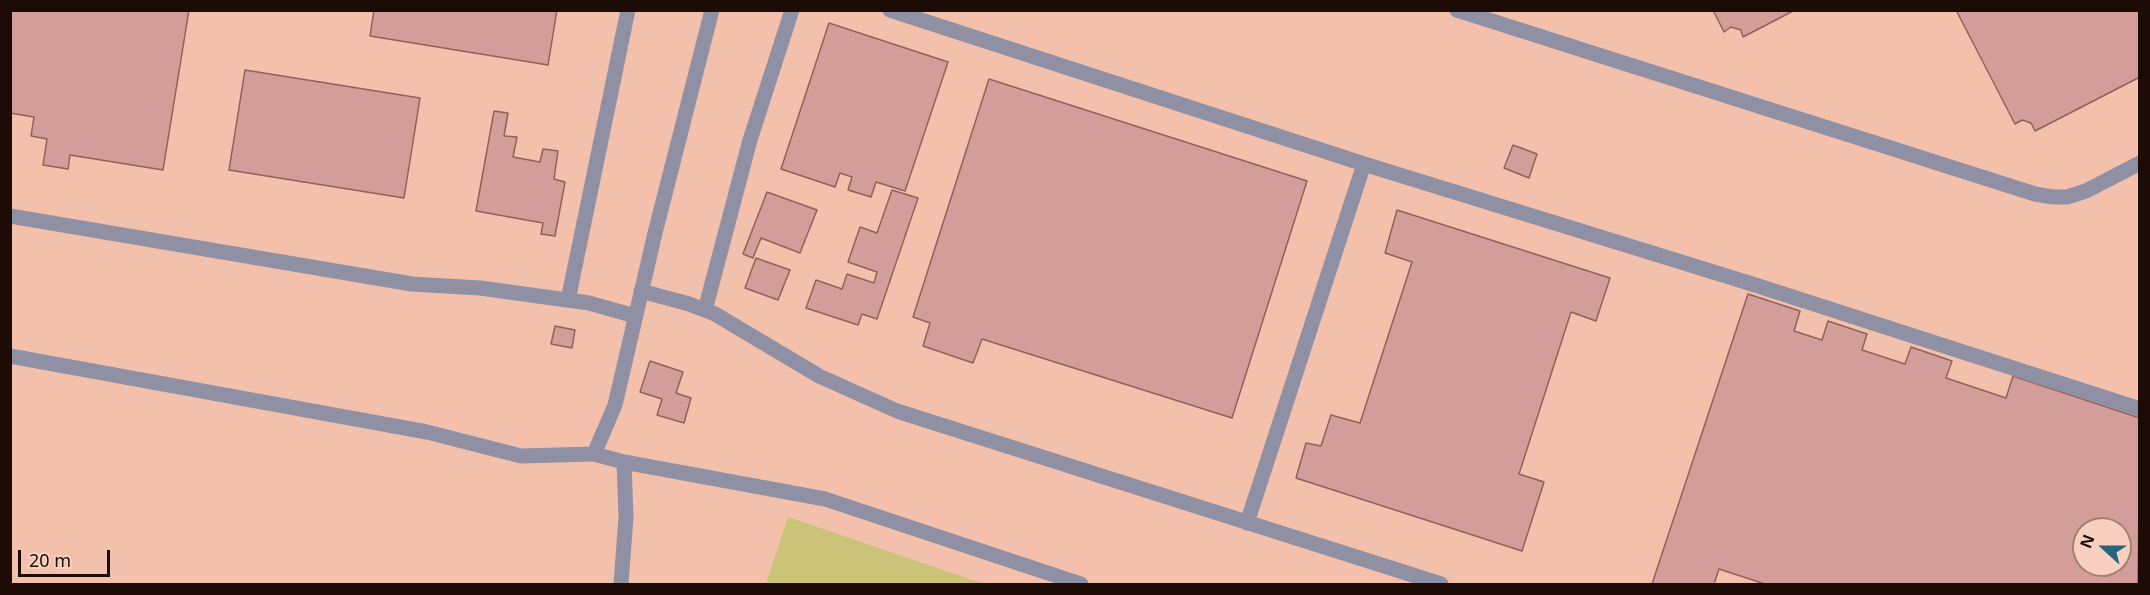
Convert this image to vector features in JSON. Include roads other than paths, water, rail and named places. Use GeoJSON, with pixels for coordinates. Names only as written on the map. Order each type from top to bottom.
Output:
{"type":"FeatureCollection","features":[{"type":"Feature","properties":{"kind":"lane"},"geometry":{"type":"LineString","coordinates":[[568,300],[628,10]]}},
{"type":"Feature","properties":{"kind":"lane"},"geometry":{"type":"LineString","coordinates":[[594,454],[615,405],[641,291],[712,10]]}},
{"type":"Feature","properties":{"kind":"lane"},"geometry":{"type":"LineString","coordinates":[[705,310],[750,140],[792,10]]}},
{"type":"Feature","properties":{"kind":"lane"},"geometry":{"type":"LineString","coordinates":[[890,10],[1364,164],[1749,283],[2139,409]]}},
{"type":"Feature","properties":{"kind":"lane"},"geometry":{"type":"LineString","coordinates":[[1457,10],[2035,194],[2053,197],[2086,191],[2139,163]]}},
{"type":"Feature","properties":{"kind":"lane"},"geometry":{"type":"LineString","coordinates":[[1247,523],[1364,164]]}},
{"type":"Feature","properties":{"kind":"lane"},"geometry":{"type":"LineString","coordinates":[[10,216],[411,284],[480,288],[589,303],[635,316]]}},
{"type":"Feature","properties":{"kind":"lane"},"geometry":{"type":"LineString","coordinates":[[641,291],[705,310],[732,323],[819,376],[897,411],[1441,585]]}},
{"type":"Feature","properties":{"kind":"lane"},"geometry":{"type":"LineString","coordinates":[[10,356],[427,432],[521,456],[594,454],[624,462],[825,499],[1081,585]]}},
{"type":"Feature","properties":{"kind":"lane"},"geometry":{"type":"LineString","coordinates":[[621,585],[626,517],[624,462]]}}]}
